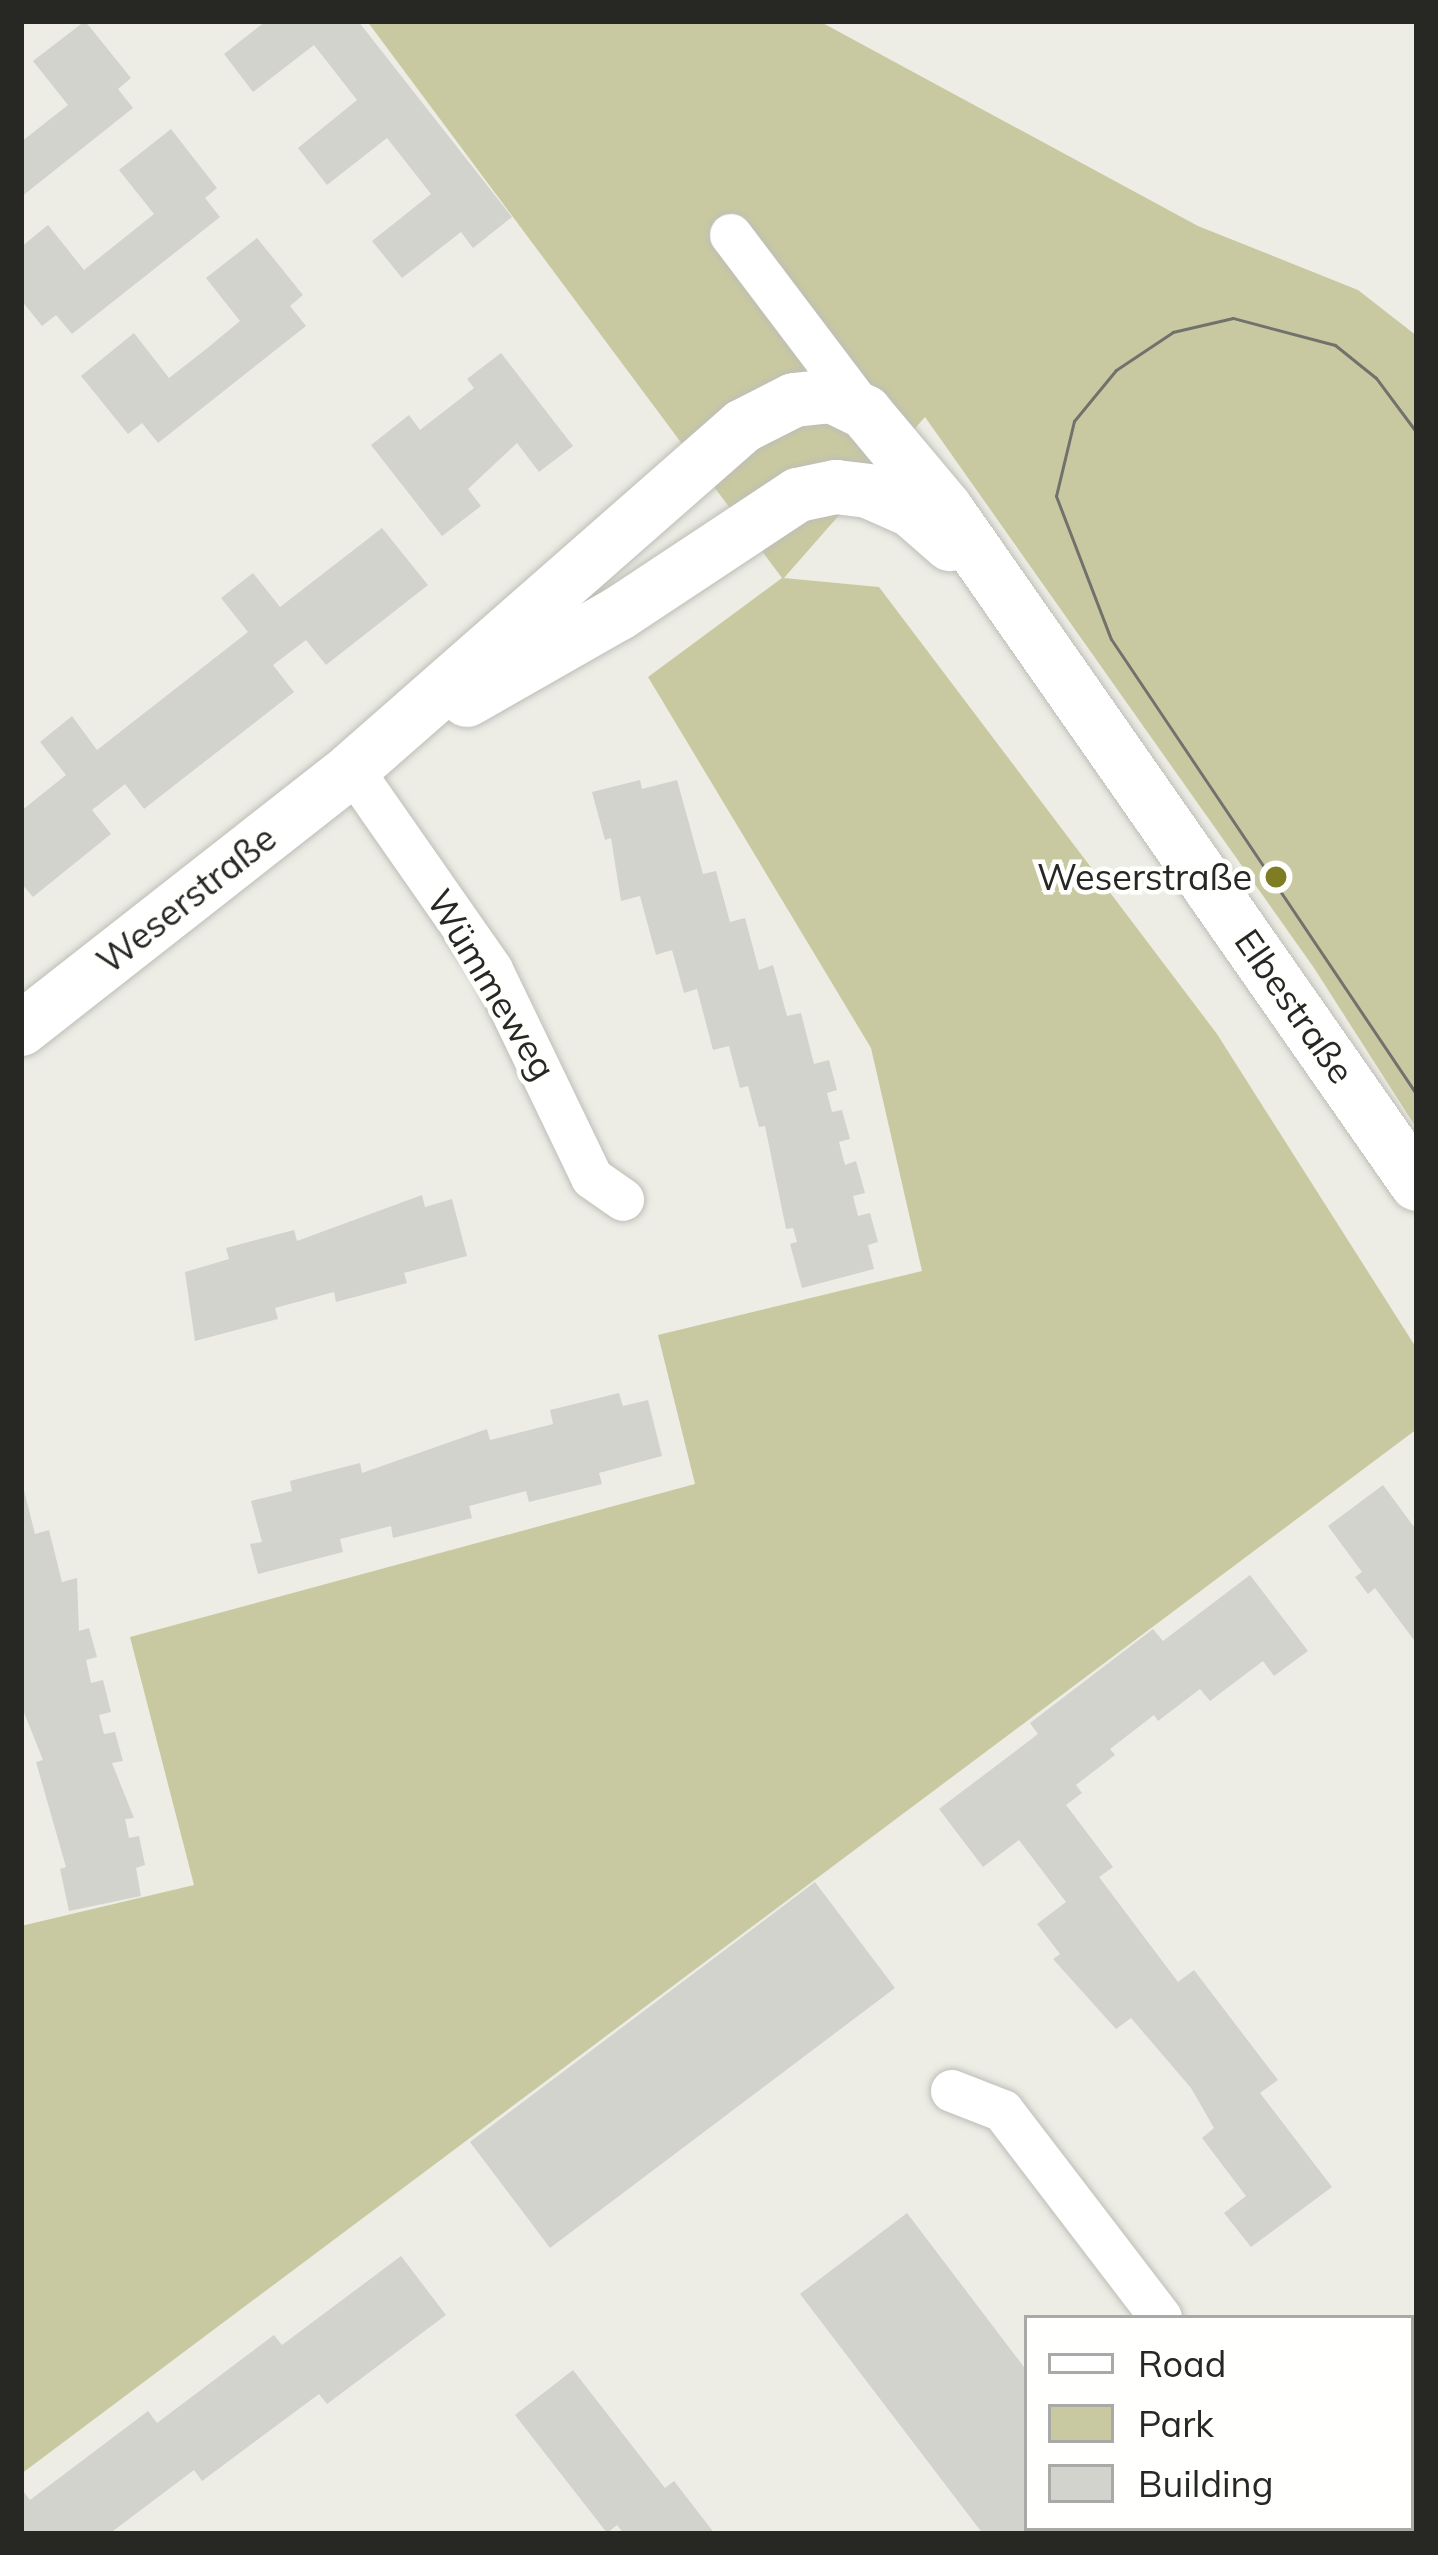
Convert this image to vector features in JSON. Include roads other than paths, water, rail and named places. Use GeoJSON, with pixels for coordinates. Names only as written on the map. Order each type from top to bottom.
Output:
{"type":"FeatureCollection","features":[{"type":"Feature","properties":{"kind":"street"},"geometry":{"type":"LineString","coordinates":[[731,235],[865,412],[946,509],[1045,654]]}},
{"type":"Feature","properties":{"kind":"street","name":"Weserstraße"},"geometry":{"type":"LineString","coordinates":[[21,1029],[352,769],[743,426],[794,400],[832,396],[865,412]]}},
{"type":"Feature","properties":{"kind":"street","name":"Weserstraße"},"geometry":{"type":"LineString","coordinates":[[352,769],[618,614],[798,495],[836,487],[911,510],[1045,654]]}},
{"type":"Feature","properties":{"kind":"street","name":"Elbestraße"},"geometry":{"type":"LineString","coordinates":[[1045,654],[1417,1184]]}},
{"type":"Feature","properties":{"kind":"street","name":"Wümmeweg"},"geometry":{"type":"LineString","coordinates":[[352,769],[491,970],[592,1178],[623,1200]]}},
{"type":"Feature","properties":{"kind":"street"},"geometry":{"type":"LineString","coordinates":[[952,2091],[1004,2111],[1159,2315]]}},
{"type":"Feature","properties":{"kind":"tram line"},"geometry":{"type":"LineString","coordinates":[[1417,433],[1376,378],[1335,345],[1233,318],[1173,332],[1116,370],[1074,421],[1056,496],[1111,639],[1417,1095]]}},
{"type":"Feature","properties":{"kind":"place","name":"Weserstraße"},"geometry":{"type":"Point","coordinates":[1276,877]}}]}
